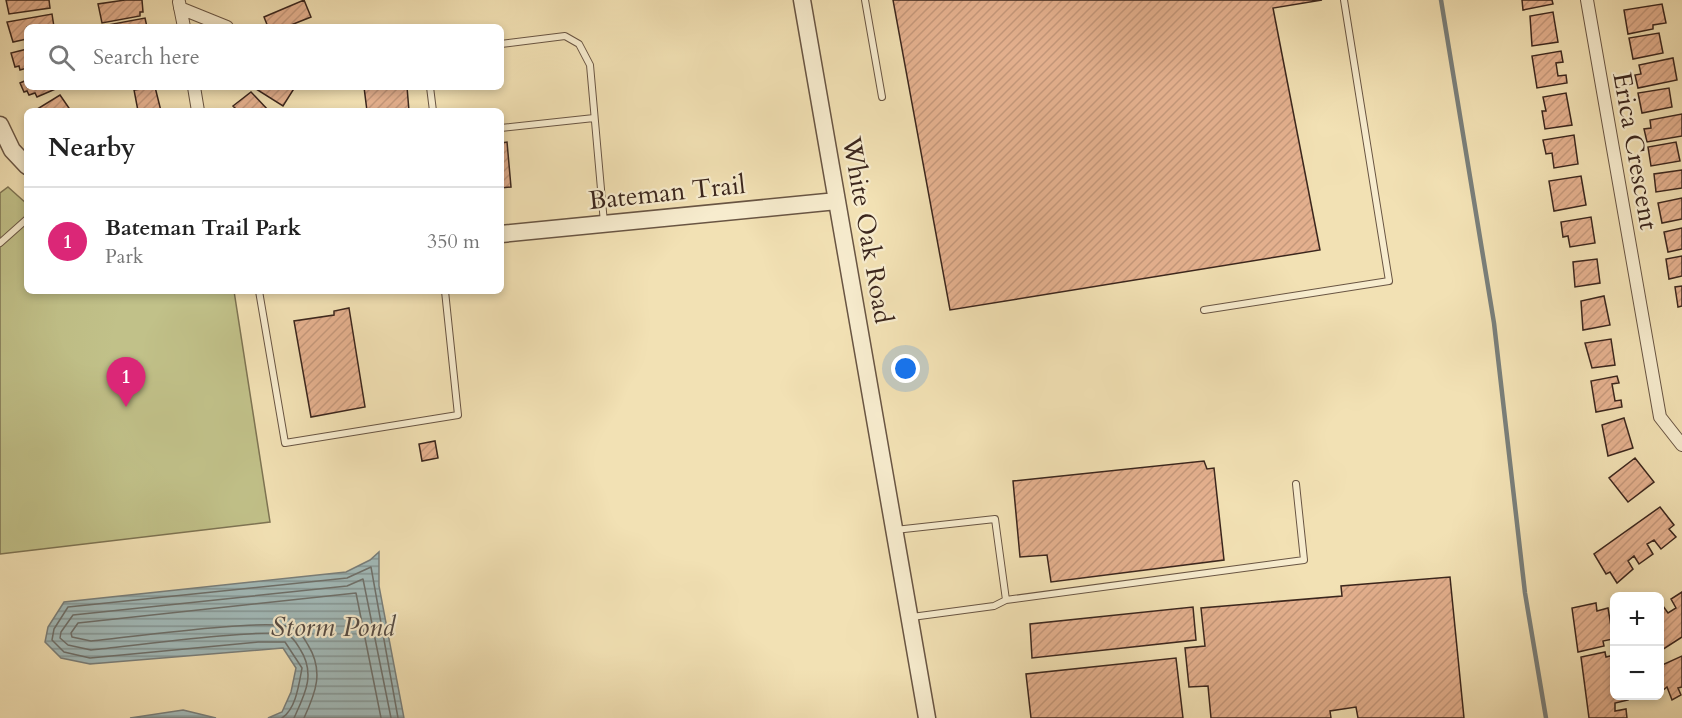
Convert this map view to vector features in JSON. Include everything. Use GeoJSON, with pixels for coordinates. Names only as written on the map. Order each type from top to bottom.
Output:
{"type":"FeatureCollection","features":[{"type":"Feature","properties":{"kind":"street","name":"White Oak Road"},"geometry":{"type":"LineString","coordinates":[[802,0],[927,718]]}},
{"type":"Feature","properties":{"kind":"street","name":"Erica Crescent"},"geometry":{"type":"LineString","coordinates":[[1587,0],[1660,417],[1682,445]]}},
{"type":"Feature","properties":{"kind":"street"},"geometry":{"type":"LineString","coordinates":[[179,4],[183,24]]}},
{"type":"Feature","properties":{"kind":"street"},"geometry":{"type":"LineString","coordinates":[[179,4],[221,24]]}},
{"type":"Feature","properties":{"kind":"street"},"geometry":{"type":"LineString","coordinates":[[195,90],[198,108]]}},
{"type":"Feature","properties":{"kind":"street"},"geometry":{"type":"LineString","coordinates":[[0,125],[12,150],[24,163]]}},
{"type":"Feature","properties":{"kind":"street","name":"Bateman Trail"},"geometry":{"type":"LineString","coordinates":[[504,234],[837,201]]}},
{"type":"Feature","properties":{"kind":"lane"},"geometry":{"type":"LineString","coordinates":[[865,0],[882,97]]}},
{"type":"Feature","properties":{"kind":"lane"},"geometry":{"type":"LineString","coordinates":[[1204,310],[1389,281],[1344,0]]}},
{"type":"Feature","properties":{"kind":"lane"},"geometry":{"type":"LineString","coordinates":[[504,44],[565,36],[579,44],[590,64],[604,224]]}},
{"type":"Feature","properties":{"kind":"lane"},"geometry":{"type":"LineString","coordinates":[[430,90],[433,108]]}},
{"type":"Feature","properties":{"kind":"lane"},"geometry":{"type":"LineString","coordinates":[[504,128],[594,118]]}},
{"type":"Feature","properties":{"kind":"lane"},"geometry":{"type":"LineString","coordinates":[[0,243],[24,222]]}},
{"type":"Feature","properties":{"kind":"lane"},"geometry":{"type":"LineString","coordinates":[[260,294],[285,443],[459,415],[445,294]]}},
{"type":"Feature","properties":{"kind":"lane"},"geometry":{"type":"LineString","coordinates":[[909,618],[994,606],[1006,600],[1304,560],[1296,484]]}},
{"type":"Feature","properties":{"kind":"lane"},"geometry":{"type":"LineString","coordinates":[[894,531],[995,519],[1006,600]]}},
{"type":"Feature","properties":{"kind":"green space"},"geometry":{"type":"Polygon","coordinates":[[[8,187],[24,201],[24,294],[234,294],[270,522],[0,554],[0,193],[8,187]]]}},
{"type":"Feature","properties":{"kind":"water","name":"Storm Pond"},"geometry":{"type":"Polygon","coordinates":[[[379,552],[379,586],[404,718],[268,718],[282,712],[291,692],[296,668],[283,648],[90,664],[61,658],[45,642],[48,627],[64,602],[346,572],[370,560],[379,552]]]}},
{"type":"Feature","properties":{"kind":"water"},"geometry":{"type":"Polygon","coordinates":[[[183,710],[216,718],[130,718],[183,710]]]}},
{"type":"Feature","properties":{"kind":"building"},"geometry":{"type":"Polygon","coordinates":[[[6,0],[49,0],[50,8],[9,14],[6,0]]]}},
{"type":"Feature","properties":{"kind":"building"},"geometry":{"type":"Polygon","coordinates":[[[142,0],[143,12],[140,12],[140,16],[102,23],[98,4],[142,0]]]}},
{"type":"Feature","properties":{"kind":"building"},"geometry":{"type":"Polygon","coordinates":[[[304,0],[311,17],[294,24],[267,24],[264,17],[304,0]]]}},
{"type":"Feature","properties":{"kind":"building"},"geometry":{"type":"Polygon","coordinates":[[[893,0],[1322,0],[1273,8],[1320,250],[950,310],[893,0]]]}},
{"type":"Feature","properties":{"kind":"building"},"geometry":{"type":"Polygon","coordinates":[[[1522,0],[1552,0],[1553,4],[1523,10],[1522,0]]]}},
{"type":"Feature","properties":{"kind":"building"},"geometry":{"type":"Polygon","coordinates":[[[1662,4],[1666,23],[1653,25],[1653,29],[1628,34],[1624,10],[1662,4]]]}},
{"type":"Feature","properties":{"kind":"building"},"geometry":{"type":"Polygon","coordinates":[[[1553,12],[1558,42],[1532,46],[1530,16],[1553,12]]]}},
{"type":"Feature","properties":{"kind":"building"},"geometry":{"type":"Polygon","coordinates":[[[52,14],[54,24],[24,24],[24,40],[13,42],[7,22],[52,14]]]}},
{"type":"Feature","properties":{"kind":"building"},"geometry":{"type":"Polygon","coordinates":[[[145,18],[146,24],[113,24],[145,18]]]}},
{"type":"Feature","properties":{"kind":"building"},"geometry":{"type":"Polygon","coordinates":[[[1659,33],[1663,53],[1633,59],[1629,38],[1659,33]]]}},
{"type":"Feature","properties":{"kind":"building"},"geometry":{"type":"Polygon","coordinates":[[[24,50],[24,69],[20,70],[19,66],[15,67],[11,53],[24,50]]]}},
{"type":"Feature","properties":{"kind":"building"},"geometry":{"type":"Polygon","coordinates":[[[1561,51],[1563,62],[1556,63],[1558,76],[1566,75],[1567,83],[1537,88],[1532,56],[1561,51]]]}},
{"type":"Feature","properties":{"kind":"building"},"geometry":{"type":"Polygon","coordinates":[[[1673,58],[1677,80],[1638,88],[1635,75],[1641,74],[1639,65],[1673,58]]]}},
{"type":"Feature","properties":{"kind":"building"},"geometry":{"type":"Polygon","coordinates":[[[24,81],[24,90],[53,90],[37,97],[35,93],[29,95],[27,91],[24,92],[20,83],[24,81]]]}},
{"type":"Feature","properties":{"kind":"building"},"geometry":{"type":"Polygon","coordinates":[[[1669,88],[1672,107],[1642,113],[1638,93],[1669,88]]]}},
{"type":"Feature","properties":{"kind":"building"},"geometry":{"type":"Polygon","coordinates":[[[134,90],[156,90],[160,108],[137,108],[134,90]]]}},
{"type":"Feature","properties":{"kind":"building"},"geometry":{"type":"Polygon","coordinates":[[[258,90],[293,90],[283,106],[258,90]]]}},
{"type":"Feature","properties":{"kind":"building"},"geometry":{"type":"Polygon","coordinates":[[[364,90],[407,90],[409,108],[367,108],[364,90]]]}},
{"type":"Feature","properties":{"kind":"building"},"geometry":{"type":"Polygon","coordinates":[[[251,92],[266,108],[235,108],[233,106],[251,92]]]}},
{"type":"Feature","properties":{"kind":"building"},"geometry":{"type":"Polygon","coordinates":[[[1566,93],[1572,125],[1545,129],[1542,111],[1546,111],[1543,97],[1566,93]]]}},
{"type":"Feature","properties":{"kind":"building"},"geometry":{"type":"Polygon","coordinates":[[[60,95],[69,108],[39,108],[60,95]]]}},
{"type":"Feature","properties":{"kind":"building"},"geometry":{"type":"Polygon","coordinates":[[[1682,114],[1682,136],[1647,142],[1644,129],[1651,128],[1650,120],[1682,114]]]}},
{"type":"Feature","properties":{"kind":"building"},"geometry":{"type":"Polygon","coordinates":[[[1574,135],[1578,164],[1554,168],[1552,153],[1546,154],[1543,140],[1574,135]]]}},
{"type":"Feature","properties":{"kind":"building"},"geometry":{"type":"Polygon","coordinates":[[[504,142],[507,142],[511,187],[504,188],[504,142]]]}},
{"type":"Feature","properties":{"kind":"building"},"geometry":{"type":"Polygon","coordinates":[[[1676,142],[1680,161],[1651,166],[1648,147],[1676,142]]]}},
{"type":"Feature","properties":{"kind":"building"},"geometry":{"type":"Polygon","coordinates":[[[1682,170],[1682,188],[1656,192],[1654,174],[1682,170]]]}},
{"type":"Feature","properties":{"kind":"building"},"geometry":{"type":"Polygon","coordinates":[[[1581,176],[1586,205],[1554,211],[1549,181],[1581,176]]]}},
{"type":"Feature","properties":{"kind":"building"},"geometry":{"type":"Polygon","coordinates":[[[1682,198],[1682,219],[1662,223],[1658,203],[1682,198]]]}},
{"type":"Feature","properties":{"kind":"building"},"geometry":{"type":"Polygon","coordinates":[[[1591,217],[1595,243],[1570,247],[1568,236],[1563,237],[1561,222],[1591,217]]]}},
{"type":"Feature","properties":{"kind":"building"},"geometry":{"type":"Polygon","coordinates":[[[1682,228],[1682,249],[1668,252],[1664,232],[1682,228]]]}},
{"type":"Feature","properties":{"kind":"building"},"geometry":{"type":"Polygon","coordinates":[[[1682,256],[1682,276],[1669,279],[1666,259],[1682,256]]]}},
{"type":"Feature","properties":{"kind":"building"},"geometry":{"type":"Polygon","coordinates":[[[1597,259],[1600,283],[1575,287],[1573,262],[1597,259]]]}},
{"type":"Feature","properties":{"kind":"building"},"geometry":{"type":"Polygon","coordinates":[[[1682,286],[1682,306],[1678,307],[1675,287],[1682,286]]]}},
{"type":"Feature","properties":{"kind":"building"},"geometry":{"type":"Polygon","coordinates":[[[1604,296],[1610,325],[1583,330],[1581,301],[1604,296]]]}},
{"type":"Feature","properties":{"kind":"building"},"geometry":{"type":"Polygon","coordinates":[[[349,308],[365,407],[311,417],[294,321],[334,315],[334,311],[349,308]]]}},
{"type":"Feature","properties":{"kind":"building"},"geometry":{"type":"Polygon","coordinates":[[[1611,339],[1615,365],[1592,368],[1585,343],[1611,339]]]}},
{"type":"Feature","properties":{"kind":"building"},"geometry":{"type":"Polygon","coordinates":[[[1617,376],[1619,383],[1612,384],[1615,401],[1621,400],[1622,407],[1596,412],[1591,381],[1617,376]]]}},
{"type":"Feature","properties":{"kind":"building"},"geometry":{"type":"Polygon","coordinates":[[[1624,418],[1633,448],[1608,456],[1602,425],[1624,418]]]}},
{"type":"Feature","properties":{"kind":"building"},"geometry":{"type":"Polygon","coordinates":[[[435,441],[438,458],[422,461],[419,444],[435,441]]]}},
{"type":"Feature","properties":{"kind":"building"},"geometry":{"type":"Polygon","coordinates":[[[1635,458],[1654,482],[1628,502],[1609,478],[1635,458]]]}},
{"type":"Feature","properties":{"kind":"building"},"geometry":{"type":"Polygon","coordinates":[[[1204,461],[1207,469],[1214,468],[1224,560],[1051,582],[1047,555],[1020,557],[1013,481],[1204,461]]]}},
{"type":"Feature","properties":{"kind":"building"},"geometry":{"type":"Polygon","coordinates":[[[1660,507],[1674,525],[1669,529],[1676,537],[1661,549],[1654,540],[1647,544],[1653,554],[1639,564],[1634,556],[1628,561],[1633,569],[1617,583],[1610,572],[1606,574],[1594,554],[1660,507]]]}},
{"type":"Feature","properties":{"kind":"building"},"geometry":{"type":"Polygon","coordinates":[[[1450,577],[1464,718],[1358,718],[1356,707],[1330,711],[1331,718],[1211,718],[1208,686],[1189,687],[1185,648],[1205,646],[1201,608],[1342,596],[1341,586],[1450,577]]]}},
{"type":"Feature","properties":{"kind":"building"},"geometry":{"type":"Polygon","coordinates":[[[1682,592],[1682,637],[1664,649],[1664,607],[1668,613],[1676,608],[1671,599],[1682,592]]]}},
{"type":"Feature","properties":{"kind":"building"},"geometry":{"type":"Polygon","coordinates":[[[1596,603],[1597,611],[1608,608],[1610,640],[1603,641],[1604,646],[1578,652],[1572,608],[1596,603]]]}},
{"type":"Feature","properties":{"kind":"building"},"geometry":{"type":"Polygon","coordinates":[[[1193,607],[1196,640],[1032,658],[1030,624],[1193,607]]]}},
{"type":"Feature","properties":{"kind":"building"},"geometry":{"type":"Polygon","coordinates":[[[1605,652],[1606,657],[1610,656],[1610,700],[1628,700],[1615,703],[1615,711],[1626,709],[1627,718],[1589,718],[1581,657],[1605,652]]]}},
{"type":"Feature","properties":{"kind":"building"},"geometry":{"type":"Polygon","coordinates":[[[1682,656],[1682,687],[1678,688],[1681,695],[1672,700],[1667,687],[1664,689],[1664,664],[1682,656]]]}},
{"type":"Feature","properties":{"kind":"building"},"geometry":{"type":"Polygon","coordinates":[[[1176,658],[1183,718],[1031,718],[1026,674],[1176,658]]]}},
{"type":"Feature","properties":{"kind":"waterway"},"geometry":{"type":"LineString","coordinates":[[1441,0],[1494,323],[1525,593],[1546,718]]}},
{"type":"Feature","properties":{"kind":"place","name":"Bateman Trail Park"},"geometry":{"type":"Point","coordinates":[126,407]}}]}
